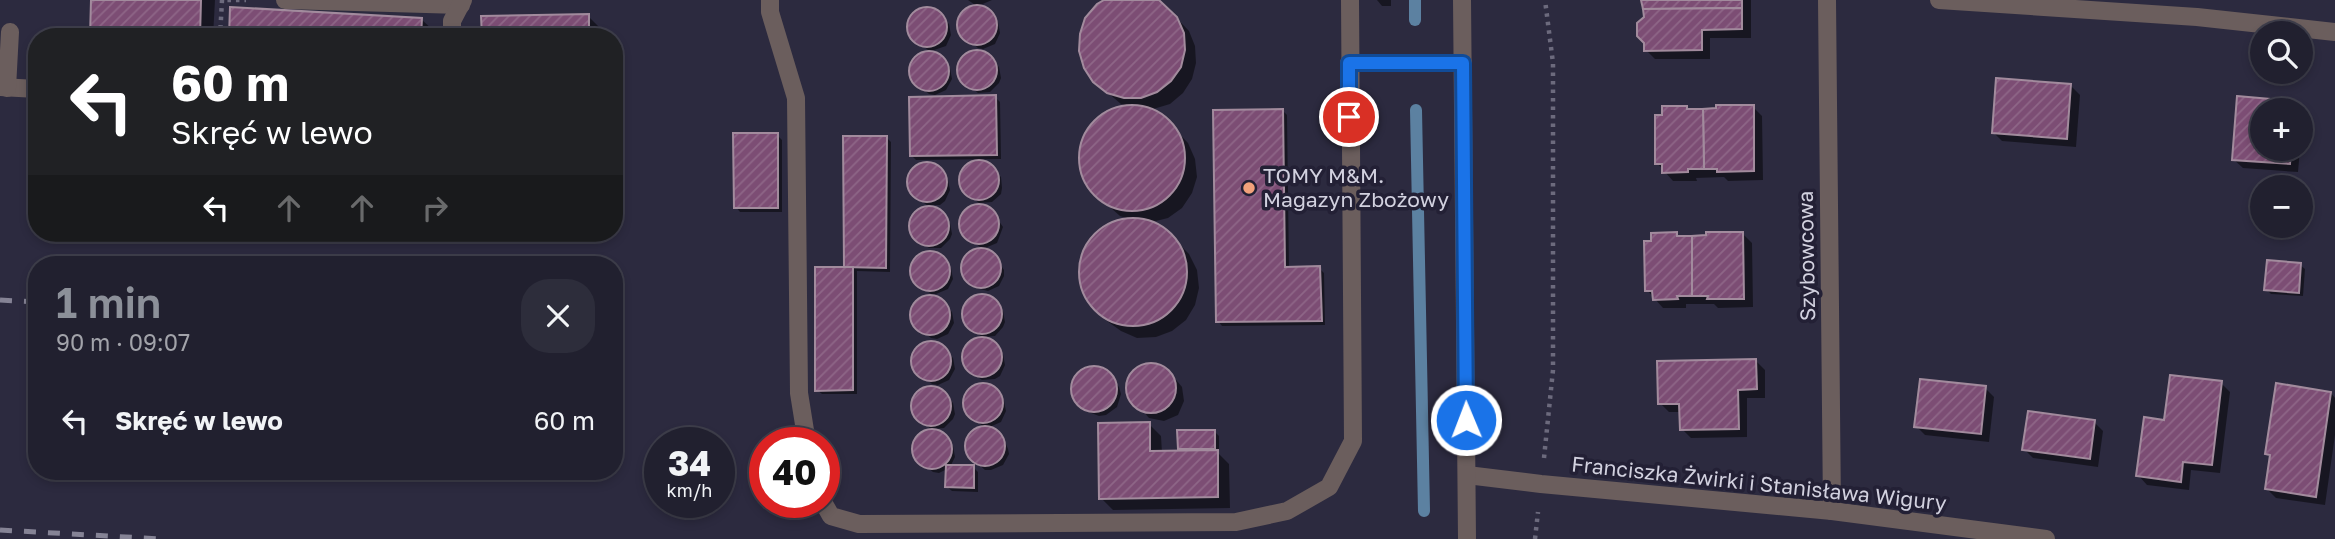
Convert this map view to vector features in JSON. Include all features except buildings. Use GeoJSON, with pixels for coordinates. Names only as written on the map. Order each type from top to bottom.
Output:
{"type":"FeatureCollection","features":[{"type":"Feature","properties":{"kind":"street"},"geometry":{"type":"LineString","coordinates":[[285,0],[462,3],[452,21],[452,28]]}},
{"type":"Feature","properties":{"kind":"street"},"geometry":{"type":"LineString","coordinates":[[770,0],[770,12],[796,98],[799,393],[804,427]]}},
{"type":"Feature","properties":{"kind":"street"},"geometry":{"type":"LineString","coordinates":[[838,518],[859,524],[1236,522],[1287,511],[1329,487],[1353,441],[1350,0]]}},
{"type":"Feature","properties":{"kind":"street"},"geometry":{"type":"LineString","coordinates":[[1462,0],[1467,539]]}},
{"type":"Feature","properties":{"kind":"street","name":"Szybowcowa"},"geometry":{"type":"LineString","coordinates":[[1826,0],[1832,511]]}},
{"type":"Feature","properties":{"kind":"street"},"geometry":{"type":"LineString","coordinates":[[1939,0],[2197,17],[2335,32]]}},
{"type":"Feature","properties":{"kind":"street"},"geometry":{"type":"LineString","coordinates":[[10,32],[4,87],[28,88]]}},
{"type":"Feature","properties":{"kind":"street"},"geometry":{"type":"LineString","coordinates":[[1349,63],[1463,63]]}},
{"type":"Feature","properties":{"kind":"street","name":"Franciszka Żwirki i Stanisława Wigury"},"geometry":{"type":"LineString","coordinates":[[1467,475],[1832,511],[2046,539]]}},
{"type":"Feature","properties":{"kind":"path"},"geometry":{"type":"LineString","coordinates":[[220,28],[222,0],[246,0]]}},
{"type":"Feature","properties":{"kind":"path"},"geometry":{"type":"LineString","coordinates":[[1535,539],[1553,370],[1553,63],[1545,0]]}},
{"type":"Feature","properties":{"kind":"waterway"},"geometry":{"type":"LineString","coordinates":[[1415,0],[1415,20]]}},
{"type":"Feature","properties":{"kind":"waterway"},"geometry":{"type":"LineString","coordinates":[[1416,110],[1424,511]]}},
{"type":"Feature","properties":{"kind":"railway"},"geometry":{"type":"LineString","coordinates":[[0,300],[28,302]]}},
{"type":"Feature","properties":{"kind":"railway"},"geometry":{"type":"LineString","coordinates":[[0,530],[162,539]]}},
{"type":"Feature","properties":{"kind":"place","name":"TOMY M&M. Magazyn Zbożowy"},"geometry":{"type":"Point","coordinates":[1249,188]}},
{"type":"Feature","properties":{"kind":"route"},"geometry":{"type":"LineString","coordinates":[[1349,117],[1349,63],[1463,63],[1466,420]]}}]}
